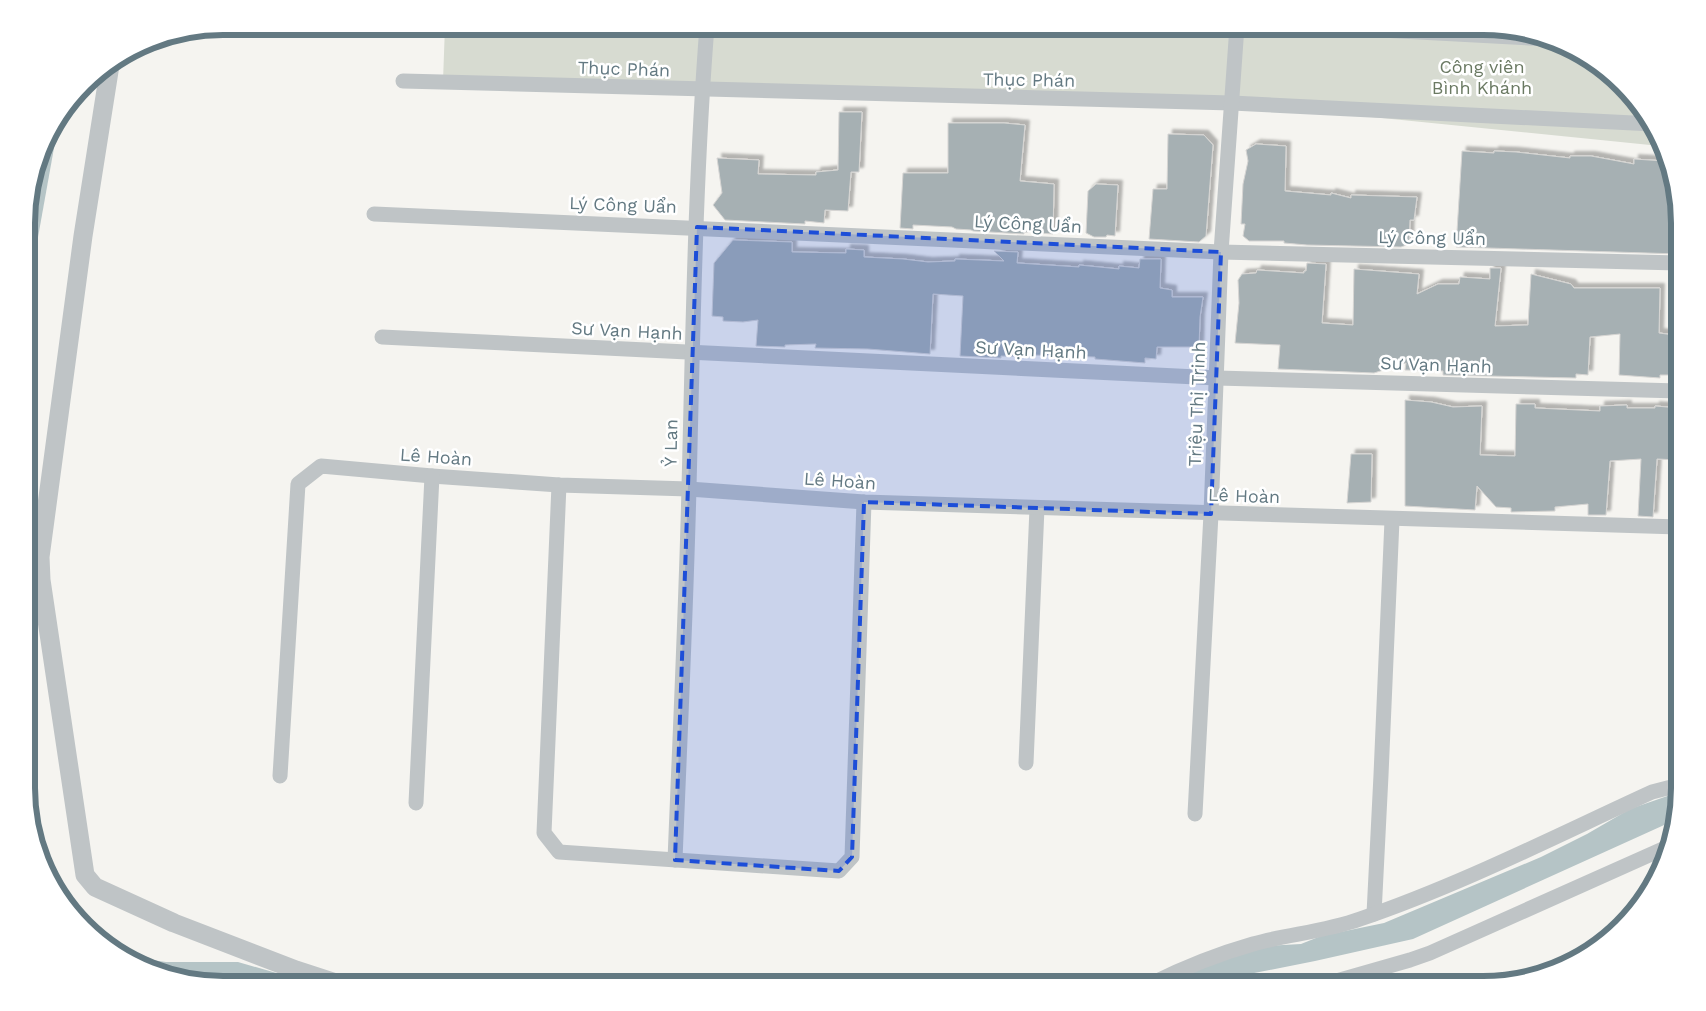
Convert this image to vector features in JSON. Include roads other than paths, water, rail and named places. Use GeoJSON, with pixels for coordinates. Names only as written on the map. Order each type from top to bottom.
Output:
{"type":"FeatureCollection","features":[{"type":"Feature","properties":{"kind":"street","name":"Ỷ Lan"},"geometry":{"type":"LineString","coordinates":[[675,860],[689,489],[692,353],[702,90],[706,35]]}},
{"type":"Feature","properties":{"kind":"street","name":"Triệu Thị Trinh"},"geometry":{"type":"LineString","coordinates":[[1195,814],[1211,514],[1221,252],[1236,35]]}},
{"type":"Feature","properties":{"kind":"street"},"geometry":{"type":"LineString","coordinates":[[1474,35],[1505,37]]}},
{"type":"Feature","properties":{"kind":"street"},"geometry":{"type":"LineString","coordinates":[[109,74],[83,236],[40,557],[41,580],[85,875],[95,887],[174,923],[314,976]]}},
{"type":"Feature","properties":{"kind":"street","name":"Thục Phán"},"geometry":{"type":"LineString","coordinates":[[403,82],[1232,104],[1642,123]]}},
{"type":"Feature","properties":{"kind":"street","name":"Lý Công Uẩn"},"geometry":{"type":"LineString","coordinates":[[374,214],[1221,252],[1671,263]]}},
{"type":"Feature","properties":{"kind":"street","name":"Sư Vạn Hạnh"},"geometry":{"type":"LineString","coordinates":[[382,337],[1217,378],[1671,391]]}},
{"type":"Feature","properties":{"kind":"street","name":"Lê Hoàn"},"geometry":{"type":"LineString","coordinates":[[280,776],[298,484],[321,466],[559,485],[689,489],[864,502],[1392,520],[1671,527]]}},
{"type":"Feature","properties":{"kind":"street"},"geometry":{"type":"LineString","coordinates":[[416,803],[432,476]]}},
{"type":"Feature","properties":{"kind":"street"},"geometry":{"type":"LineString","coordinates":[[559,485],[544,833],[559,852],[839,871],[852,857],[864,502]]}},
{"type":"Feature","properties":{"kind":"street"},"geometry":{"type":"LineString","coordinates":[[1026,763],[1037,508]]}},
{"type":"Feature","properties":{"kind":"street"},"geometry":{"type":"LineString","coordinates":[[1374,914],[1382,775],[1392,520]]}},
{"type":"Feature","properties":{"kind":"street"},"geometry":{"type":"LineString","coordinates":[[1170,976],[1227,952],[1255,944],[1314,932],[1374,914],[1440,889],[1652,792],[1671,787]]}},
{"type":"Feature","properties":{"kind":"street"},"geometry":{"type":"LineString","coordinates":[[1354,976],[1410,960],[1430,952],[1660,850]]}},
{"type":"Feature","properties":{"kind":"park label","name":"Công viên Bình Khánh"},"geometry":{"type":"Point","coordinates":[1482,77]}}]}
